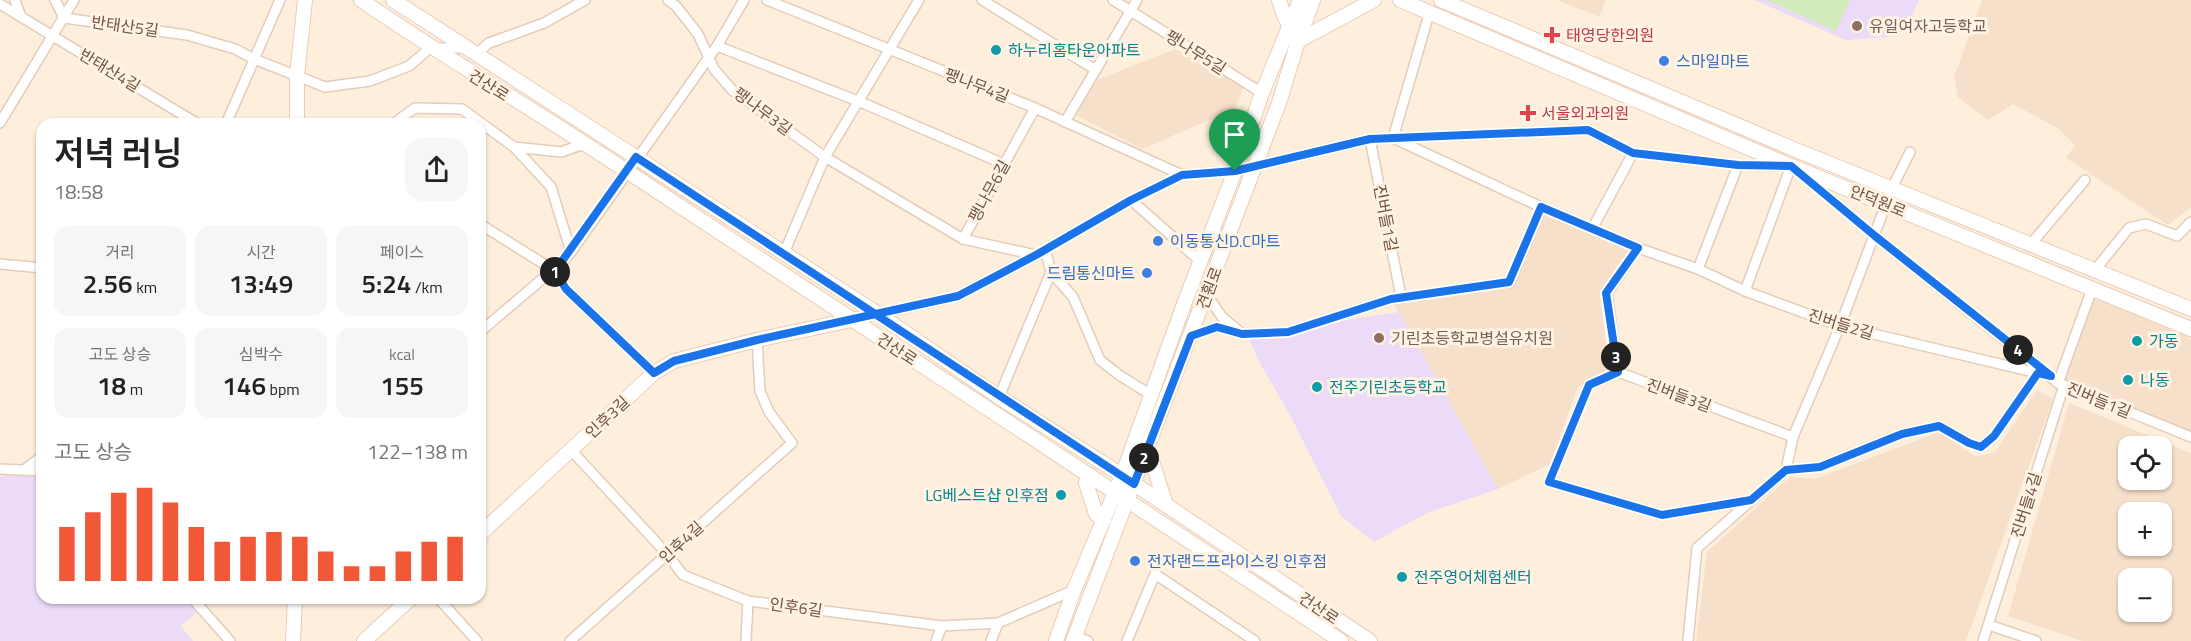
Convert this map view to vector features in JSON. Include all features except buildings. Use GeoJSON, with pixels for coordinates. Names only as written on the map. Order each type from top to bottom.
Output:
{"type":"FeatureCollection","features":[{"type":"Feature","properties":{"kind":"street"},"geometry":{"type":"LineString","coordinates":[[15,0],[21,17]]}},
{"type":"Feature","properties":{"kind":"street"},"geometry":{"type":"LineString","coordinates":[[55,0],[64,18]]}},
{"type":"Feature","properties":{"kind":"street","name":"반태산5길"},"geometry":{"type":"LineString","coordinates":[[0,123],[74,0]]}},
{"type":"Feature","properties":{"kind":"street"},"geometry":{"type":"LineString","coordinates":[[229,118],[280,0]]}},
{"type":"Feature","properties":{"kind":"street"},"geometry":{"type":"LineString","coordinates":[[297,118],[297,76],[305,0]]}},
{"type":"Feature","properties":{"kind":"street","name":"건산로"},"geometry":{"type":"LineString","coordinates":[[361,0],[430,48],[627,171],[1341,641]]}},
{"type":"Feature","properties":{"kind":"street","name":"건산로"},"geometry":{"type":"LineString","coordinates":[[393,0],[878,314],[1370,641]]}},
{"type":"Feature","properties":{"kind":"street","name":"건산로"},"geometry":{"type":"LineString","coordinates":[[471,51],[544,23],[585,0]]}},
{"type":"Feature","properties":{"kind":"street"},"geometry":{"type":"LineString","coordinates":[[668,0],[676,6],[698,34],[708,58]]}},
{"type":"Feature","properties":{"kind":"street"},"geometry":{"type":"LineString","coordinates":[[486,327],[541,280],[555,271],[571,252],[636,157],[717,46],[744,0]]}},
{"type":"Feature","properties":{"kind":"street","name":"팽나무4길"},"geometry":{"type":"LineString","coordinates":[[767,0],[1065,122]]}},
{"type":"Feature","properties":{"kind":"street"},"geometry":{"type":"LineString","coordinates":[[784,254],[825,157],[919,0]]}},
{"type":"Feature","properties":{"kind":"street"},"geometry":{"type":"LineString","coordinates":[[982,0],[1096,70]]}},
{"type":"Feature","properties":{"kind":"street","name":"팽나무5길"},"geometry":{"type":"LineString","coordinates":[[1113,0],[1262,93]]}},
{"type":"Feature","properties":{"kind":"street"},"geometry":{"type":"LineString","coordinates":[[1137,0],[1065,122],[1182,175]]}},
{"type":"Feature","properties":{"kind":"street"},"geometry":{"type":"LineString","coordinates":[[1280,0],[1285,18],[1290,25]]}},
{"type":"Feature","properties":{"kind":"street","name":"견훤로"},"geometry":{"type":"LineString","coordinates":[[1056,641],[1074,590],[1122,476],[1262,93],[1300,0]]}},
{"type":"Feature","properties":{"kind":"street","name":"견훤로"},"geometry":{"type":"LineString","coordinates":[[1079,639],[1144,457],[1279,104],[1298,40],[1313,0]]}},
{"type":"Feature","properties":{"kind":"street"},"geometry":{"type":"LineString","coordinates":[[1298,40],[1374,0]]}},
{"type":"Feature","properties":{"kind":"street","name":"안덕원로"},"geometry":{"type":"LineString","coordinates":[[1400,0],[1791,166],[2191,329]]}},
{"type":"Feature","properties":{"kind":"street","name":"안덕원로"},"geometry":{"type":"LineString","coordinates":[[1441,0],[2030,245],[2191,309]]}},
{"type":"Feature","properties":{"kind":"street","name":"반태산4길"},"geometry":{"type":"LineString","coordinates":[[0,4],[188,118]]}},
{"type":"Feature","properties":{"kind":"street"},"geometry":{"type":"LineString","coordinates":[[1393,138],[1429,14]]}},
{"type":"Feature","properties":{"kind":"street","name":"반태산5길"},"geometry":{"type":"LineString","coordinates":[[64,18],[187,35],[235,49],[325,87],[370,81],[409,66],[430,48]]}},
{"type":"Feature","properties":{"kind":"street"},"geometry":{"type":"LineString","coordinates":[[717,46],[858,101],[1004,164]]}},
{"type":"Feature","properties":{"kind":"street"},"geometry":{"type":"LineString","coordinates":[[430,48],[471,51]]}},
{"type":"Feature","properties":{"kind":"street","name":"팽나무3길"},"geometry":{"type":"LineString","coordinates":[[708,58],[732,90],[825,157]]}},
{"type":"Feature","properties":{"kind":"street"},"geometry":{"type":"LineString","coordinates":[[402,118],[415,108],[462,109],[474,118]]}},
{"type":"Feature","properties":{"kind":"street","name":"팽나무6길"},"geometry":{"type":"LineString","coordinates":[[1035,108],[963,240],[1036,255]]}},
{"type":"Feature","properties":{"kind":"street"},"geometry":{"type":"LineString","coordinates":[[486,127],[514,147],[551,187],[571,252]]}},
{"type":"Feature","properties":{"kind":"street"},"geometry":{"type":"LineString","coordinates":[[878,314],[958,296],[1036,255],[1131,200],[1182,175],[1235,171],[1370,139],[1588,130],[1633,153],[1738,165],[1791,166],[1745,291]]}},
{"type":"Feature","properties":{"kind":"street","name":"진버들2길"},"geometry":{"type":"LineString","coordinates":[[1393,138],[1592,229],[1698,269],[1745,291],[1840,326],[2038,373],[2058,381]]}},
{"type":"Feature","properties":{"kind":"street","name":"진버들1길"},"geometry":{"type":"LineString","coordinates":[[1370,139],[1401,297]]}},
{"type":"Feature","properties":{"kind":"street"},"geometry":{"type":"LineString","coordinates":[[514,147],[561,152],[585,144]]}},
{"type":"Feature","properties":{"kind":"street"},"geometry":{"type":"LineString","coordinates":[[1786,470],[1793,437],[1840,326],[1892,188],[1910,152]]}},
{"type":"Feature","properties":{"kind":"street"},"geometry":{"type":"LineString","coordinates":[[1592,229],[1633,153]]}},
{"type":"Feature","properties":{"kind":"street"},"geometry":{"type":"LineString","coordinates":[[825,157],[963,240]]}},
{"type":"Feature","properties":{"kind":"street"},"geometry":{"type":"LineString","coordinates":[[1698,269],[1738,165]]}},
{"type":"Feature","properties":{"kind":"street","name":"진버들1길"},"geometry":{"type":"LineString","coordinates":[[1791,166],[1875,236],[2058,381],[2191,437]]}},
{"type":"Feature","properties":{"kind":"street"},"geometry":{"type":"LineString","coordinates":[[2030,245],[2085,180]]}},
{"type":"Feature","properties":{"kind":"street","name":"견훤로"},"geometry":{"type":"LineString","coordinates":[[1131,200],[1200,261]]}},
{"type":"Feature","properties":{"kind":"street"},"geometry":{"type":"LineString","coordinates":[[1191,336],[1219,328],[1242,334],[1288,332],[1401,297],[1509,282],[1541,207]]}},
{"type":"Feature","properties":{"kind":"street"},"geometry":{"type":"LineString","coordinates":[[2094,271],[2129,228],[2146,224],[2177,236],[2191,222]]}},
{"type":"Feature","properties":{"kind":"street"},"geometry":{"type":"LineString","coordinates":[[486,228],[555,271],[566,289],[654,373]]}},
{"type":"Feature","properties":{"kind":"street"},"geometry":{"type":"LineString","coordinates":[[1638,248],[1606,293],[1618,372],[1589,385],[1549,482],[1662,515],[1751,500]]}},
{"type":"Feature","properties":{"kind":"street"},"geometry":{"type":"LineString","coordinates":[[1045,249],[1051,272],[1073,297],[1100,360],[1119,375],[1151,394]]}},
{"type":"Feature","properties":{"kind":"street"},"geometry":{"type":"LineString","coordinates":[[0,264],[36,267]]}},
{"type":"Feature","properties":{"kind":"street"},"geometry":{"type":"LineString","coordinates":[[999,396],[1051,272]]}},
{"type":"Feature","properties":{"kind":"street","name":"진버들4길"},"geometry":{"type":"LineString","coordinates":[[1983,641],[2058,381],[2092,289]]}},
{"type":"Feature","properties":{"kind":"street"},"geometry":{"type":"LineString","coordinates":[[1207,295],[1223,318],[1242,334]]}},
{"type":"Feature","properties":{"kind":"street","name":"인후3길"},"geometry":{"type":"LineString","coordinates":[[486,528],[654,373],[674,361],[757,340],[878,314]]}},
{"type":"Feature","properties":{"kind":"street"},"geometry":{"type":"LineString","coordinates":[[1219,328],[1223,318]]}},
{"type":"Feature","properties":{"kind":"street","name":"인후4길"},"geometry":{"type":"LineString","coordinates":[[570,641],[792,443],[769,412],[760,391],[757,340]]}},
{"type":"Feature","properties":{"kind":"street","name":"진버들3길"},"geometry":{"type":"LineString","coordinates":[[1618,372],[1793,437]]}},
{"type":"Feature","properties":{"kind":"street"},"geometry":{"type":"LineString","coordinates":[[1688,641],[1698,548],[1786,470],[1820,467],[1902,434],[1939,426],[1981,447],[1994,436],[2038,373]]}},
{"type":"Feature","properties":{"kind":"street","name":"인후6길"},"geometry":{"type":"LineString","coordinates":[[571,450],[667,554],[683,575],[748,600],[942,626],[998,623],[1074,590]]}},
{"type":"Feature","properties":{"kind":"street"},"geometry":{"type":"LineString","coordinates":[[1144,457],[1153,464],[1166,505]]}},
{"type":"Feature","properties":{"kind":"street"},"geometry":{"type":"LineString","coordinates":[[24,470],[36,461]]}},
{"type":"Feature","properties":{"kind":"street"},"geometry":{"type":"LineString","coordinates":[[0,469],[36,471]]}},
{"type":"Feature","properties":{"kind":"street"},"geometry":{"type":"LineString","coordinates":[[1090,475],[1086,483],[1096,514],[1104,520]]}},
{"type":"Feature","properties":{"kind":"street"},"geometry":{"type":"LineString","coordinates":[[1127,641],[1155,574],[1255,641]]}},
{"type":"Feature","properties":{"kind":"street"},"geometry":{"type":"LineString","coordinates":[[747,641],[748,600]]}},
{"type":"Feature","properties":{"kind":"street"},"geometry":{"type":"LineString","coordinates":[[197,604],[230,641]]}},
{"type":"Feature","properties":{"kind":"street"},"geometry":{"type":"LineString","coordinates":[[293,641],[295,604]]}},
{"type":"Feature","properties":{"kind":"street"},"geometry":{"type":"LineString","coordinates":[[364,641],[404,604]]}},
{"type":"Feature","properties":{"kind":"street"},"geometry":{"type":"LineString","coordinates":[[443,604],[477,641]]}},
{"type":"Feature","properties":{"kind":"street"},"geometry":{"type":"LineString","coordinates":[[991,641],[998,623]]}},
{"type":"Feature","properties":{"kind":"street"},"geometry":{"type":"LineString","coordinates":[[1989,625],[2036,641]]}},
{"type":"Feature","properties":{"kind":"street"},"geometry":{"type":"LineString","coordinates":[[936,641],[942,626]]}},
{"type":"Feature","properties":{"kind":"shaded area"},"geometry":{"type":"Polygon","coordinates":[[[1557,0],[1606,0],[1599,17],[1557,0]]]}},
{"type":"Feature","properties":{"kind":"shaded area","name":"유일여자고등학교"},"geometry":{"type":"Polygon","coordinates":[[[1754,0],[1919,0],[1912,16],[1888,37],[1846,40],[1754,0]]]}},
{"type":"Feature","properties":{"kind":"shaded area"},"geometry":{"type":"Polygon","coordinates":[[[1982,0],[2191,0],[2191,207],[2168,225],[2066,158],[2075,145],[2059,129],[2013,104],[1988,120],[1958,97],[1954,77],[1982,0]]]}},
{"type":"Feature","properties":{"kind":"shaded area"},"geometry":{"type":"Polygon","coordinates":[[[1175,49],[1244,86],[1235,109],[1142,149],[1075,115],[1092,82],[1175,49]]]}},
{"type":"Feature","properties":{"kind":"shaded area"},"geometry":{"type":"Polygon","coordinates":[[[1541,207],[1636,251],[1600,294],[1609,372],[1578,387],[1550,464],[1498,489],[1391,299],[1509,282],[1541,207]]]}},
{"type":"Feature","properties":{"kind":"shaded area"},"geometry":{"type":"Polygon","coordinates":[[[2089,295],[2191,338],[2191,437],[2058,383],[2089,295]]]}},
{"type":"Feature","properties":{"kind":"shaded area"},"geometry":{"type":"Polygon","coordinates":[[[1399,312],[1498,489],[1427,513],[1374,542],[1341,516],[1247,335],[1399,312]]]}},
{"type":"Feature","properties":{"kind":"shaded area"},"geometry":{"type":"Polygon","coordinates":[[[2037,390],[2053,399],[1966,641],[1696,641],[1707,552],[1790,477],[1815,479],[1939,432],[1976,457],[1995,452],[2037,390]]]}},
{"type":"Feature","properties":{"kind":"shaded area"},"geometry":{"type":"Polygon","coordinates":[[[2069,403],[2150,436],[2118,436],[2118,490],[2172,490],[2172,445],[2191,453],[2191,641],[2082,641],[2008,616],[2069,403]]]}},
{"type":"Feature","properties":{"kind":"shaded area"},"geometry":{"type":"Polygon","coordinates":[[[6,475],[36,477],[36,604],[191,604],[198,611],[181,626],[193,641],[0,641],[0,477],[6,475]]]}},
{"type":"Feature","properties":{"kind":"green space"},"geometry":{"type":"Polygon","coordinates":[[[1766,0],[1850,0],[1836,31],[1766,0]]]}},
{"type":"Feature","properties":{"kind":"place","name":"유일여자고등학교"},"geometry":{"type":"Point","coordinates":[1857,26]}},
{"type":"Feature","properties":{"kind":"place","name":"태영당한의원"},"geometry":{"type":"Point","coordinates":[1552,35]}},
{"type":"Feature","properties":{"kind":"place","name":"하누리홈타운아파트"},"geometry":{"type":"Point","coordinates":[996,50]}},
{"type":"Feature","properties":{"kind":"place","name":"스마일마트"},"geometry":{"type":"Point","coordinates":[1664,61]}},
{"type":"Feature","properties":{"kind":"place","name":"서울외과의원"},"geometry":{"type":"Point","coordinates":[1528,113]}},
{"type":"Feature","properties":{"kind":"place","name":"이동통신D.C마트"},"geometry":{"type":"Point","coordinates":[1158,241]}},
{"type":"Feature","properties":{"kind":"place","name":"드림통신마트"},"geometry":{"type":"Point","coordinates":[1147,273]}},
{"type":"Feature","properties":{"kind":"place","name":"기린초등학교병설유치원"},"geometry":{"type":"Point","coordinates":[1379,338]}},
{"type":"Feature","properties":{"kind":"place","name":"가동"},"geometry":{"type":"Point","coordinates":[2137,341]}},
{"type":"Feature","properties":{"kind":"place","name":"나동"},"geometry":{"type":"Point","coordinates":[2128,380]}},
{"type":"Feature","properties":{"kind":"place","name":"전주기린초등학교"},"geometry":{"type":"Point","coordinates":[1317,387]}},
{"type":"Feature","properties":{"kind":"place","name":"LG베스트샵 인후점"},"geometry":{"type":"Point","coordinates":[1061,495]}},
{"type":"Feature","properties":{"kind":"place","name":"전자랜드프라이스킹 인후점"},"geometry":{"type":"Point","coordinates":[1135,561]}},
{"type":"Feature","properties":{"kind":"place","name":"전주영어체험센터"},"geometry":{"type":"Point","coordinates":[1402,577]}},
{"type":"Feature","properties":{"kind":"route"},"geometry":{"type":"LineString","coordinates":[[1235,171],[1182,175],[1131,200],[1036,255],[958,296],[878,314],[757,340],[674,361],[654,373],[566,289],[555,271],[571,252],[636,157],[878,314],[1134,484],[1191,336],[1217,327],[1242,334],[1288,332],[1391,299],[1509,282],[1541,207],[1638,248],[1606,293],[1618,372],[1589,385],[1549,482],[1662,515],[1751,500],[1786,470],[1820,467],[1902,434],[1939,426],[1981,447],[1994,436],[2038,373],[2051,376],[1791,166],[1738,165],[1633,153],[1588,130],[1370,139],[1235,171]]}}]}
